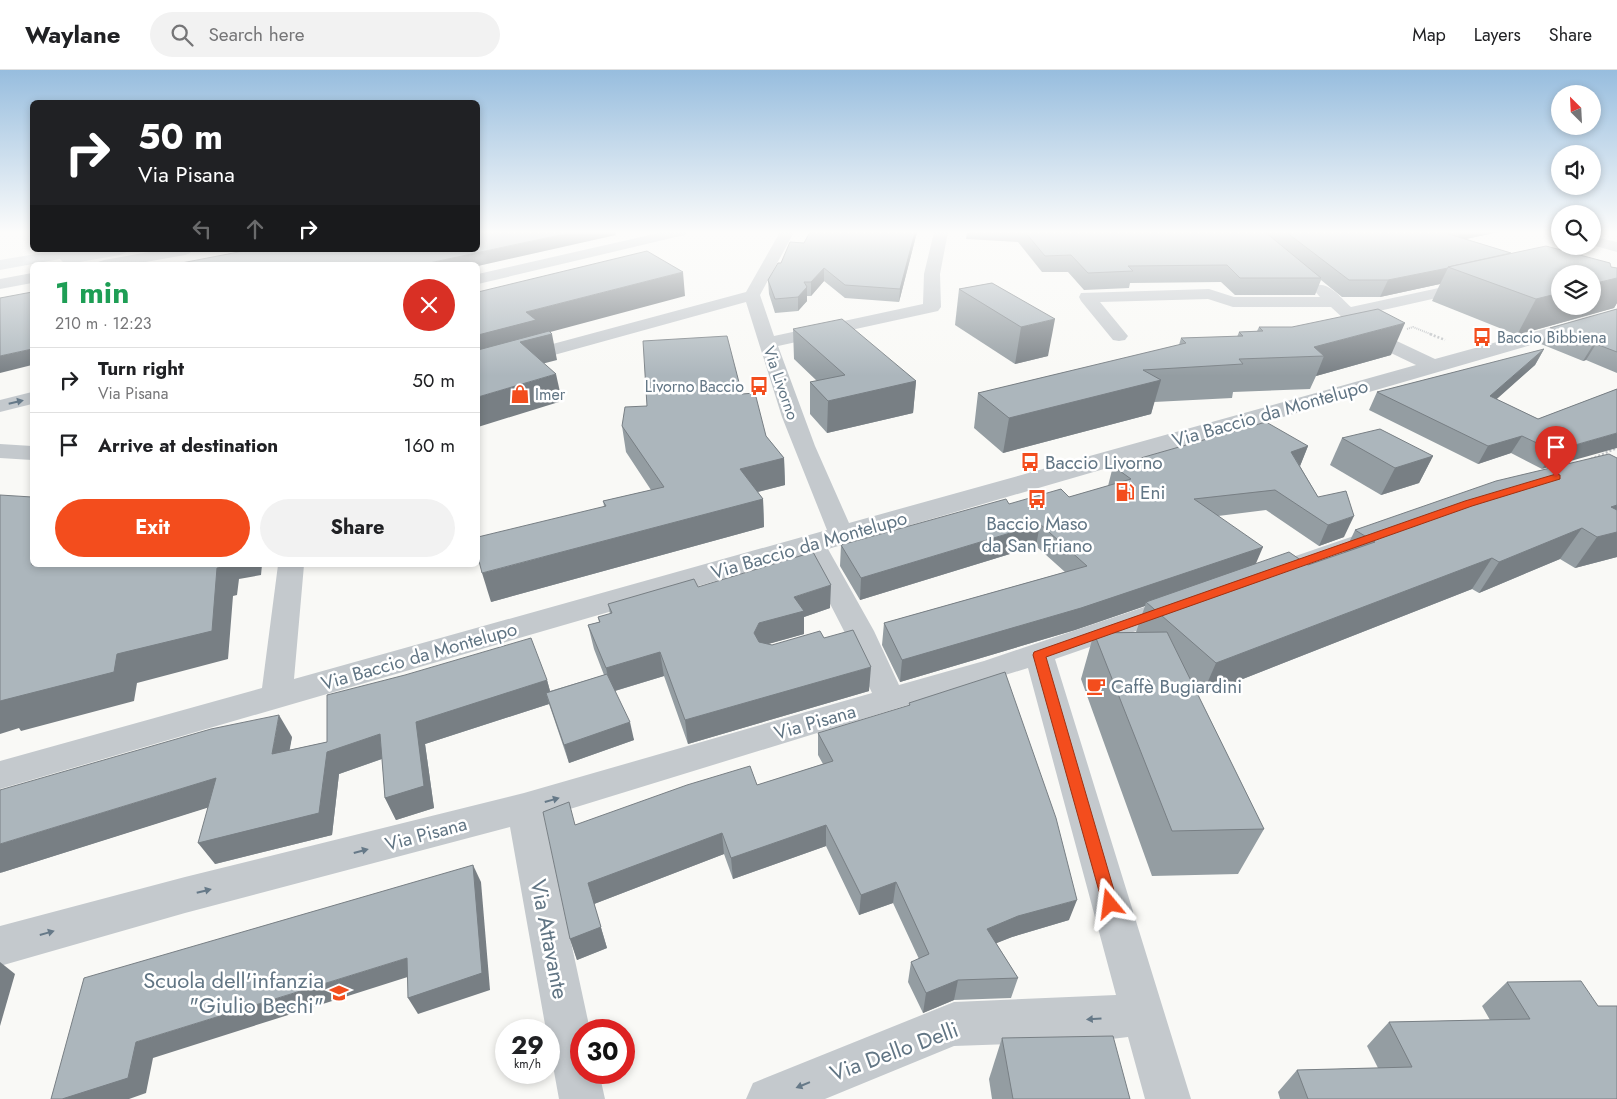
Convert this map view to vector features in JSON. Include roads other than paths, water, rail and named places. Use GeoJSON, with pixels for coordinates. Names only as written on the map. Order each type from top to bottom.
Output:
{"type":"FeatureCollection","features":[{"type":"Feature","properties":{"kind":"street"},"geometry":{"type":"LineString","coordinates":[[0,284],[21,280]]}},
{"type":"Feature","properties":{"kind":"street"},"geometry":{"type":"LineString","coordinates":[[480,292],[529,280]]}},
{"type":"Feature","properties":{"kind":"street"},"geometry":{"type":"LineString","coordinates":[[480,369],[752,294],[760,280]]}},
{"type":"Feature","properties":{"kind":"street"},"geometry":{"type":"LineString","coordinates":[[767,344],[932,307],[932,280]]}},
{"type":"Feature","properties":{"kind":"street"},"geometry":{"type":"LineString","coordinates":[[1310,280],[1382,342],[1434,366]]}},
{"type":"Feature","properties":{"kind":"street"},"geometry":{"type":"LineString","coordinates":[[1119,336],[1086,297],[1209,294],[1233,302],[1341,307],[1483,283]]}},
{"type":"Feature","properties":{"kind":"street","name":"Via Livorno"},"geometry":{"type":"LineString","coordinates":[[752,294],[780,384],[812,472],[842,535]]}},
{"type":"Feature","properties":{"kind":"street","name":"Via Baccio da Montelupo"},"geometry":{"type":"LineString","coordinates":[[0,775],[1434,366],[1614,305]]}},
{"type":"Feature","properties":{"kind":"street"},"geometry":{"type":"LineString","coordinates":[[0,391],[30,384]]}},
{"type":"Feature","properties":{"kind":"street"},"geometry":{"type":"LineString","coordinates":[[0,406],[30,398]]}},
{"type":"Feature","properties":{"kind":"street"},"geometry":{"type":"LineString","coordinates":[[0,451],[30,453]]}},
{"type":"Feature","properties":{"kind":"street"},"geometry":{"type":"LineString","coordinates":[[1244,583],[1402,527]]}},
{"type":"Feature","properties":{"kind":"street"},"geometry":{"type":"LineString","coordinates":[[812,544],[846,634],[872,661],[891,700]]}},
{"type":"Feature","properties":{"kind":"street"},"geometry":{"type":"LineString","coordinates":[[277,696],[291,567]]}},
{"type":"Feature","properties":{"kind":"street","name":"Via Pisana"},"geometry":{"type":"LineString","coordinates":[[0,946],[176,898],[524,808],[1039,655],[1198,600]]}},
{"type":"Feature","properties":{"kind":"street"},"geometry":{"type":"LineString","coordinates":[[1039,655],[1168,1099]]}},
{"type":"Feature","properties":{"kind":"street","name":"Via Attavante"},"geometry":{"type":"LineString","coordinates":[[524,808],[582,1099]]}},
{"type":"Feature","properties":{"kind":"street","name":"Via Dello Delli"},"geometry":{"type":"LineString","coordinates":[[769,1099],[954,1024],[1095,1019],[1142,1014]]}},
{"type":"Feature","properties":{"kind":"place","name":"Baccio Bibbiena"},"geometry":{"type":"Point","coordinates":[1482,337]}},
{"type":"Feature","properties":{"kind":"place","name":"Livorno Baccio"},"geometry":{"type":"Point","coordinates":[759,386]}},
{"type":"Feature","properties":{"kind":"place","name":"Imer"},"geometry":{"type":"Point","coordinates":[520,394]}},
{"type":"Feature","properties":{"kind":"place","name":"Baccio Livorno"},"geometry":{"type":"Point","coordinates":[1030,462]}},
{"type":"Feature","properties":{"kind":"place","name":"Eni"},"geometry":{"type":"Point","coordinates":[1125,492]}},
{"type":"Feature","properties":{"kind":"place","name":"Baccio Maso da San Friano"},"geometry":{"type":"Point","coordinates":[1037,499]}},
{"type":"Feature","properties":{"kind":"place","name":"Caffè Bugiardini"},"geometry":{"type":"Point","coordinates":[1096,686]}},
{"type":"Feature","properties":{"kind":"place","name":"Scuola dell'infanzia \"Giulio Bechi\""},"geometry":{"type":"Point","coordinates":[339,993]}}]}
